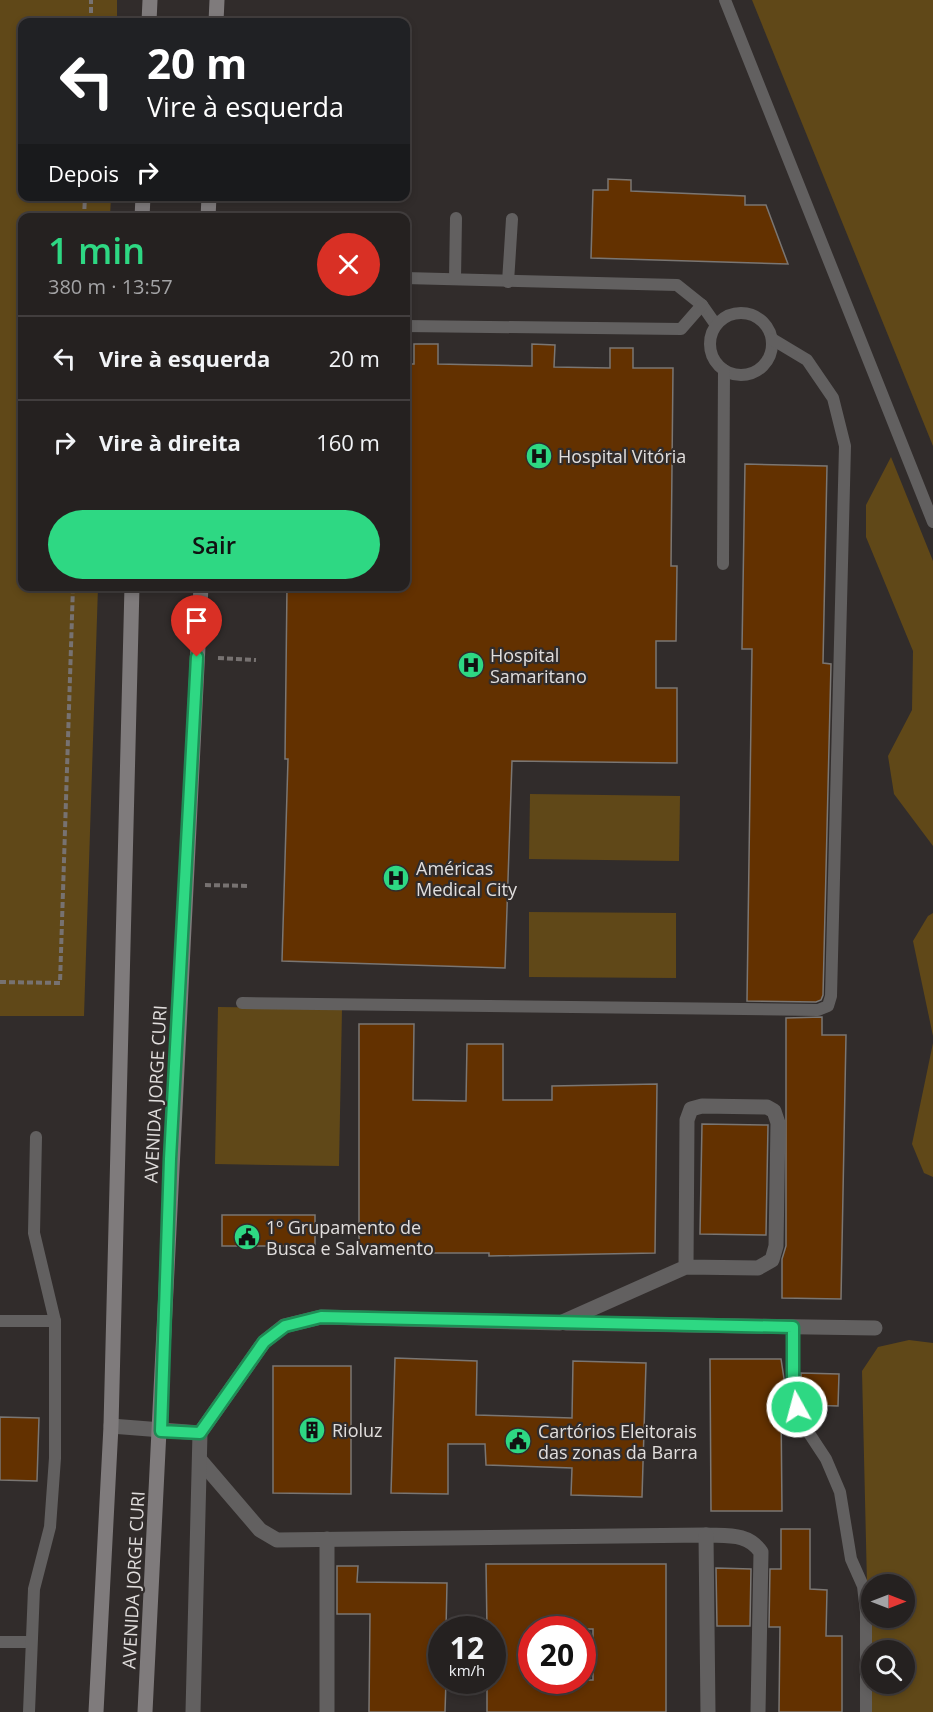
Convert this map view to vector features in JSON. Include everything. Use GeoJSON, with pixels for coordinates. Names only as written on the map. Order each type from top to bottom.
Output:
{"type":"FeatureCollection","features":[{"type":"Feature","properties":{"kind":"street"},"geometry":{"type":"LineString","coordinates":[[149,18],[150,0]]}},
{"type":"Feature","properties":{"kind":"street"},"geometry":{"type":"LineString","coordinates":[[216,18],[217,0]]}},
{"type":"Feature","properties":{"kind":"street","name":"AVENIDA JORGE CURI"},"geometry":{"type":"LineString","coordinates":[[96,1712],[111,1426],[132,591]]}},
{"type":"Feature","properties":{"kind":"street","name":"AVENIDA JORGE CURI"},"geometry":{"type":"LineString","coordinates":[[145,1712],[161,1431],[170,1159],[201,591]]}},
{"type":"Feature","properties":{"kind":"street"},"geometry":{"type":"LineString","coordinates":[[560,1323],[686,1267],[758,1268],[772,1260],[776,1246],[778,1123],[774,1112],[767,1107],[702,1106],[691,1109],[687,1120],[686,1267]]}},
{"type":"Feature","properties":{"kind":"street"},"geometry":{"type":"LineString","coordinates":[[193,1712],[200,1433],[264,1342],[285,1326],[321,1317],[875,1328]]}},
{"type":"Feature","properties":{"kind":"street"},"geometry":{"type":"LineString","coordinates":[[111,1426],[200,1433]]}},
{"type":"Feature","properties":{"kind":"street"},"geometry":{"type":"LineString","coordinates":[[200,1460],[260,1530],[277,1540],[706,1535],[740,1536],[754,1541],[762,1552],[758,1712]]}},
{"type":"Feature","properties":{"kind":"street"},"geometry":{"type":"LineString","coordinates":[[706,1535],[708,1712]]}},
{"type":"Feature","properties":{"kind":"street"},"geometry":{"type":"LineString","coordinates":[[327,1539],[327,1712]]}},
{"type":"Feature","properties":{"kind":"lane"},"geometry":{"type":"LineString","coordinates":[[725,0],[933,522]]}},
{"type":"Feature","properties":{"kind":"lane"},"geometry":{"type":"LineString","coordinates":[[454,279],[456,218]]}},
{"type":"Feature","properties":{"kind":"lane"},"geometry":{"type":"LineString","coordinates":[[508,282],[512,219]]}},
{"type":"Feature","properties":{"kind":"lane"},"geometry":{"type":"LineString","coordinates":[[410,278],[677,285],[702,305],[716,325]]}},
{"type":"Feature","properties":{"kind":"lane"},"geometry":{"type":"LineString","coordinates":[[410,326],[681,328],[702,305]]}},
{"type":"Feature","properties":{"kind":"lane"},"geometry":{"type":"LineString","coordinates":[[242,1003],[818,1010],[828,1006],[831,996],[845,446],[833,398],[807,360],[772,339],[762,321],[743,313],[724,318],[716,325],[710,344],[716,363],[724,370],[743,375],[762,367],[768,359],[772,339]]}},
{"type":"Feature","properties":{"kind":"lane"},"geometry":{"type":"LineString","coordinates":[[723,564],[724,370]]}},
{"type":"Feature","properties":{"kind":"lane"},"geometry":{"type":"LineString","coordinates":[[29,1712],[30,1642],[34,1589],[50,1527],[54,1487],[56,1321],[34,1233],[36,1137]]}},
{"type":"Feature","properties":{"kind":"lane"},"geometry":{"type":"LineString","coordinates":[[0,1321],[56,1321]]}},
{"type":"Feature","properties":{"kind":"lane"},"geometry":{"type":"LineString","coordinates":[[793,1327],[793,1393],[801,1421],[826,1459],[840,1492],[851,1559],[863,1587],[866,1612],[866,1712]]}},
{"type":"Feature","properties":{"kind":"lane"},"geometry":{"type":"LineString","coordinates":[[0,1642],[30,1642]]}},
{"type":"Feature","properties":{"kind":"path"},"geometry":{"type":"LineString","coordinates":[[91,0],[91,18]]}},
{"type":"Feature","properties":{"kind":"path"},"geometry":{"type":"LineString","coordinates":[[0,982],[60,983],[73,591]]}},
{"type":"Feature","properties":{"kind":"path"},"geometry":{"type":"LineString","coordinates":[[197,657],[256,660]]}},
{"type":"Feature","properties":{"kind":"path"},"geometry":{"type":"LineString","coordinates":[[186,885],[249,886]]}},
{"type":"Feature","properties":{"kind":"shaded area"},"geometry":{"type":"Polygon","coordinates":[[[0,0],[117,0],[117,18],[18,18],[18,201],[111,201],[110,213],[18,213],[18,591],[98,591],[84,1016],[0,1016],[0,0]]]}},
{"type":"Feature","properties":{"kind":"shaded area"},"geometry":{"type":"Polygon","coordinates":[[[752,0],[933,0],[933,446],[752,0]]]}},
{"type":"Feature","properties":{"kind":"shaded area"},"geometry":{"type":"Polygon","coordinates":[[[891,457],[933,561],[933,846],[894,794],[888,756],[912,710],[913,651],[866,537],[866,505],[891,457]]]}},
{"type":"Feature","properties":{"kind":"shaded area"},"geometry":{"type":"Polygon","coordinates":[[[530,794],[680,796],[679,861],[529,859],[530,794]]]}},
{"type":"Feature","properties":{"kind":"shaded area"},"geometry":{"type":"Polygon","coordinates":[[[529,912],[676,913],[676,978],[529,977],[529,912]]]}},
{"type":"Feature","properties":{"kind":"shaded area"},"geometry":{"type":"Polygon","coordinates":[[[933,913],[933,1036],[913,941],[928,916],[933,913]]]}},
{"type":"Feature","properties":{"kind":"shaded area"},"geometry":{"type":"Polygon","coordinates":[[[218,1007],[342,1009],[339,1166],[215,1164],[218,1007]]]}},
{"type":"Feature","properties":{"kind":"shaded area"},"geometry":{"type":"Polygon","coordinates":[[[933,1043],[933,1177],[924,1173],[912,1144],[933,1043]]]}},
{"type":"Feature","properties":{"kind":"shaded area"},"geometry":{"type":"Polygon","coordinates":[[[909,1340],[933,1343],[933,1712],[870,1712],[870,1694],[915,1694],[915,1640],[868,1640],[868,1628],[915,1628],[915,1574],[867,1574],[862,1371],[878,1347],[909,1340]]]}},
{"type":"Feature","properties":{"kind":"building"},"geometry":{"type":"Polygon","coordinates":[[[608,179],[631,180],[631,191],[745,196],[745,205],[766,205],[788,264],[591,258],[593,190],[608,190],[608,179]]]}},
{"type":"Feature","properties":{"kind":"building"},"geometry":{"type":"Polygon","coordinates":[[[414,344],[438,344],[438,364],[532,366],[532,344],[555,345],[554,367],[610,368],[610,348],[633,348],[633,368],[673,368],[671,566],[677,566],[676,641],[656,641],[656,688],[677,688],[677,763],[512,761],[505,968],[282,961],[288,759],[285,759],[287,591],[410,591],[410,364],[414,364],[414,344]]]}},
{"type":"Feature","properties":{"kind":"building"},"geometry":{"type":"Polygon","coordinates":[[[745,464],[827,466],[823,663],[831,664],[823,995],[821,1000],[816,1002],[747,1001],[752,649],[742,649],[745,464]]]}},
{"type":"Feature","properties":{"kind":"building"},"geometry":{"type":"Polygon","coordinates":[[[822,1017],[822,1035],[846,1035],[841,1299],[782,1298],[782,1259],[786,1246],[786,1018],[822,1017]]]}},
{"type":"Feature","properties":{"kind":"building"},"geometry":{"type":"Polygon","coordinates":[[[359,1024],[414,1024],[413,1100],[466,1101],[467,1044],[503,1044],[503,1100],[552,1100],[552,1086],[657,1084],[655,1253],[489,1256],[489,1253],[359,1253],[359,1024]]]}},
{"type":"Feature","properties":{"kind":"building"},"geometry":{"type":"Polygon","coordinates":[[[702,1124],[768,1125],[766,1235],[700,1234],[702,1124]]]}},
{"type":"Feature","properties":{"kind":"building"},"geometry":{"type":"Polygon","coordinates":[[[222,1215],[315,1215],[315,1246],[222,1246],[222,1215]]]}},
{"type":"Feature","properties":{"kind":"building","name":"Cartórios Eleitorais das zonas da Barra"},"geometry":{"type":"Polygon","coordinates":[[[395,1358],[477,1361],[476,1415],[572,1418],[573,1361],[646,1363],[642,1497],[571,1495],[572,1468],[486,1465],[485,1444],[448,1444],[448,1494],[391,1493],[395,1358]]]}},
{"type":"Feature","properties":{"kind":"building"},"geometry":{"type":"Polygon","coordinates":[[[710,1359],[781,1359],[788,1405],[781,1405],[782,1511],[711,1511],[710,1359]]]}},
{"type":"Feature","properties":{"kind":"building","name":"Rioluz"},"geometry":{"type":"Polygon","coordinates":[[[273,1366],[351,1366],[351,1494],[273,1493],[273,1366]]]}},
{"type":"Feature","properties":{"kind":"building"},"geometry":{"type":"Polygon","coordinates":[[[801,1373],[839,1374],[838,1406],[805,1405],[801,1392],[801,1373]]]}},
{"type":"Feature","properties":{"kind":"building"},"geometry":{"type":"Polygon","coordinates":[[[0,1417],[39,1418],[37,1481],[0,1480],[0,1417]]]}},
{"type":"Feature","properties":{"kind":"building"},"geometry":{"type":"Polygon","coordinates":[[[781,1529],[810,1529],[810,1589],[827,1590],[826,1636],[842,1636],[842,1712],[779,1712],[780,1627],[769,1627],[770,1569],[781,1569],[781,1529]]]}},
{"type":"Feature","properties":{"kind":"building"},"geometry":{"type":"Polygon","coordinates":[[[486,1564],[666,1564],[666,1712],[487,1712],[487,1694],[506,1694],[506,1616],[487,1616],[486,1564]]]}},
{"type":"Feature","properties":{"kind":"building"},"geometry":{"type":"Polygon","coordinates":[[[337,1566],[358,1566],[357,1582],[447,1583],[446,1616],[428,1616],[428,1694],[446,1694],[445,1712],[369,1712],[370,1614],[337,1614],[337,1566]]]}},
{"type":"Feature","properties":{"kind":"building"},"geometry":{"type":"Polygon","coordinates":[[[716,1568],[751,1569],[750,1626],[717,1626],[716,1568]]]}},
{"type":"Feature","properties":{"kind":"place","name":"Hospital Vitória"},"geometry":{"type":"Point","coordinates":[539,456]}},
{"type":"Feature","properties":{"kind":"place","name":"Hospital Samaritano"},"geometry":{"type":"Point","coordinates":[471,665]}},
{"type":"Feature","properties":{"kind":"place","name":"Américas Medical City"},"geometry":{"type":"Point","coordinates":[396,878]}},
{"type":"Feature","properties":{"kind":"place","name":"1º Grupamento de Busca e Salvamento"},"geometry":{"type":"Point","coordinates":[247,1237]}},
{"type":"Feature","properties":{"kind":"place","name":"Rioluz"},"geometry":{"type":"Point","coordinates":[312,1430]}},
{"type":"Feature","properties":{"kind":"place","name":"Cartórios Eleitorais das zonas da Barra"},"geometry":{"type":"Point","coordinates":[518,1441]}},
{"type":"Feature","properties":{"kind":"route"},"geometry":{"type":"LineString","coordinates":[[197,657],[170,1159],[161,1431],[200,1433],[264,1342],[285,1326],[321,1317],[793,1327],[793,1393],[797,1407]]}}]}
